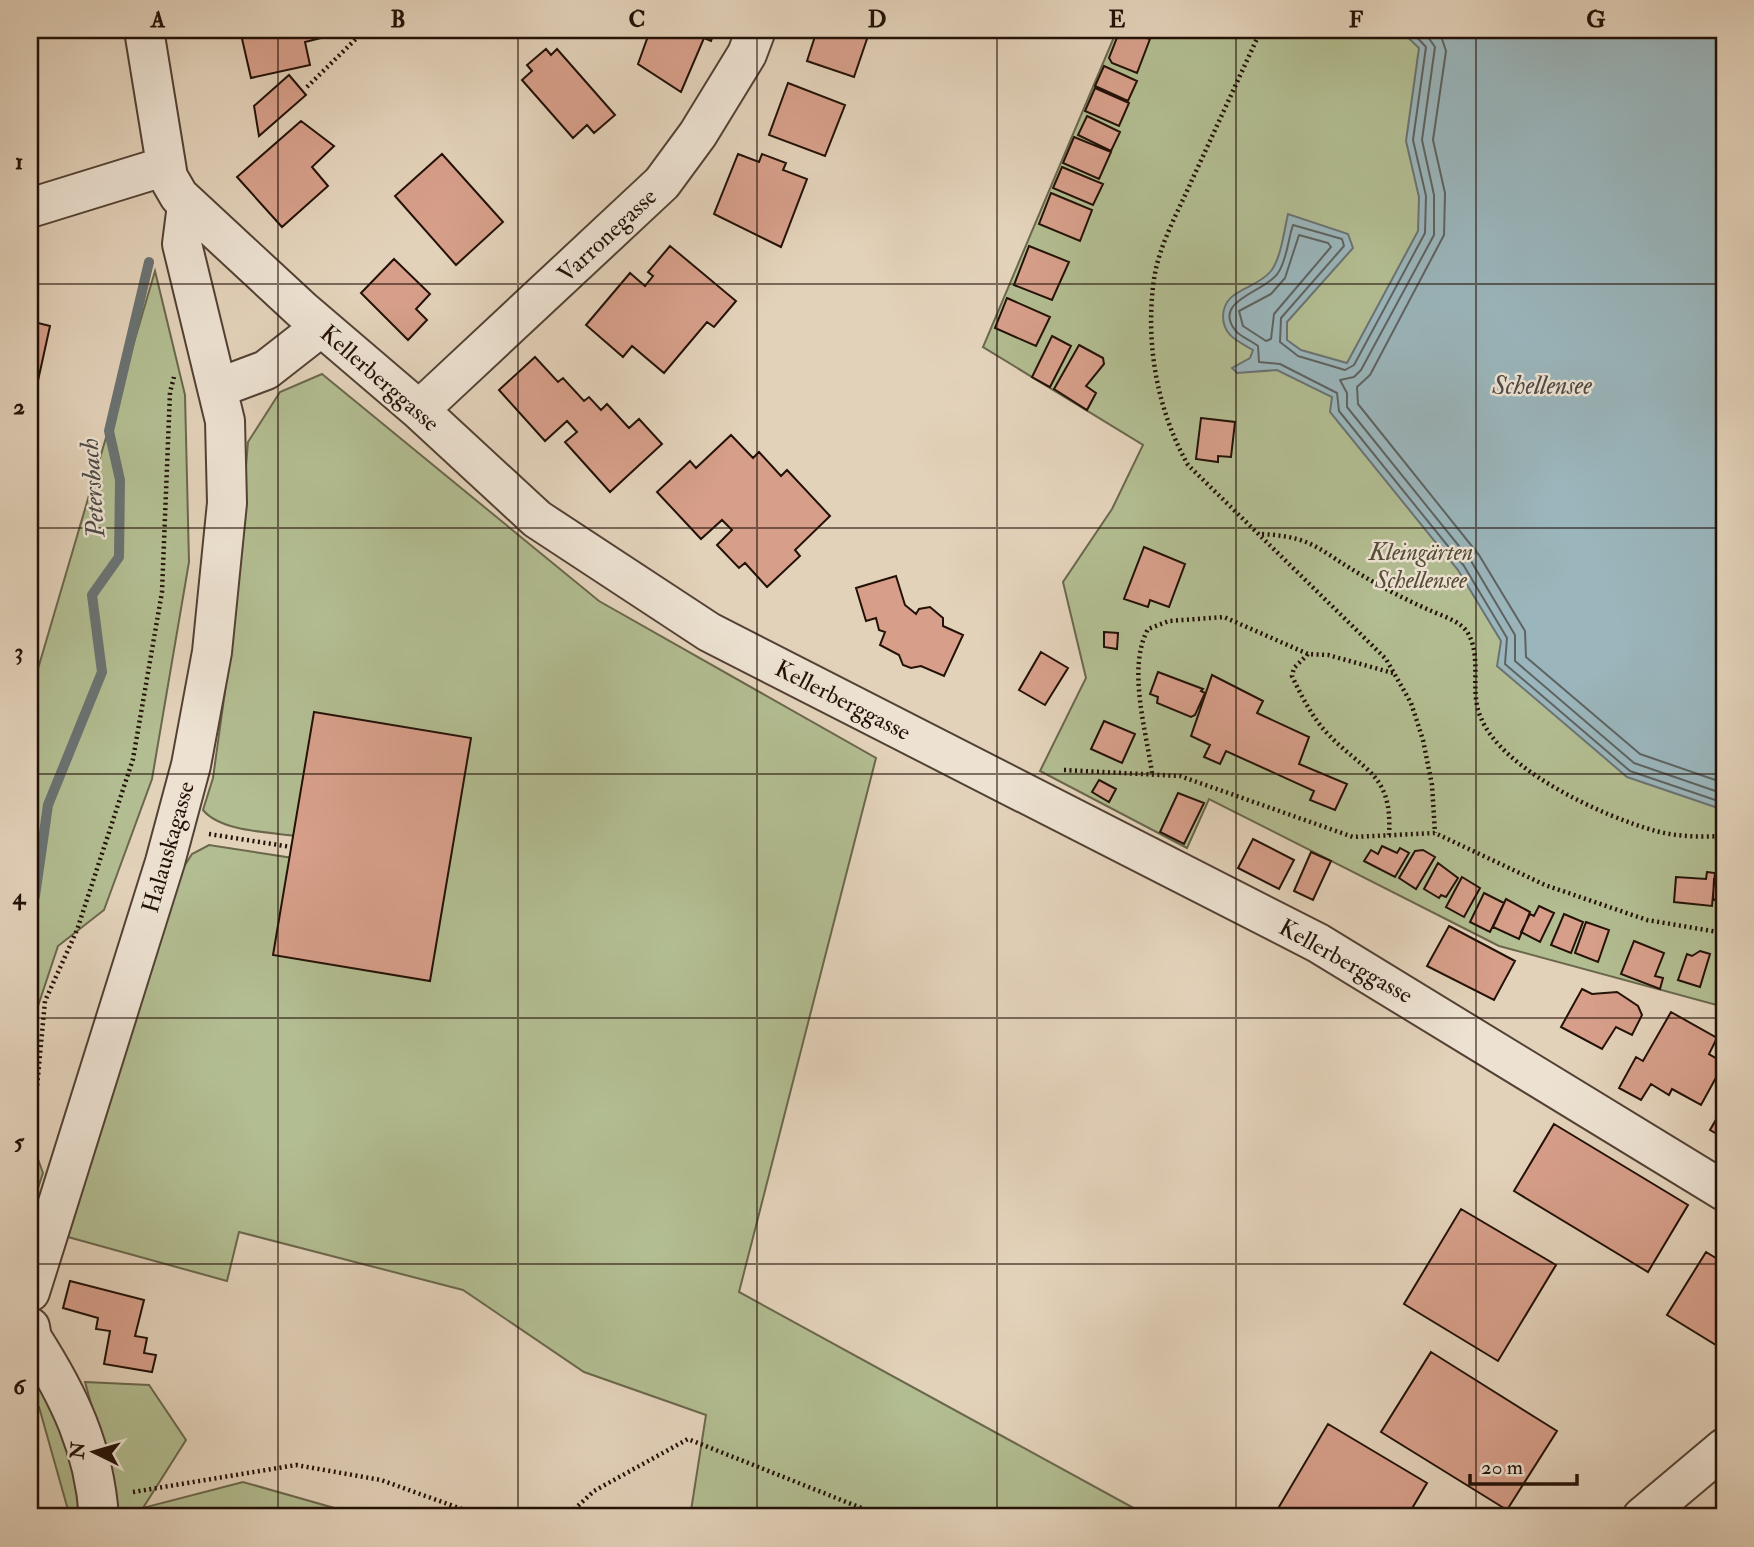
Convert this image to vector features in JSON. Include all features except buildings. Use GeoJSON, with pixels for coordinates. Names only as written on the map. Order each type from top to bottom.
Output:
{"type":"FeatureCollection","features":[{"type":"Feature","properties":{"kind":"street","name":"Kellerberggasse"},"geometry":{"type":"LineString","coordinates":[[144,30],[166,166],[174,188],[187,205],[321,327],[419,410],[537,519],[709,632],[1318,943],[1724,1191]]}},
{"type":"Feature","properties":{"kind":"street","name":"Varronegasse"},"geometry":{"type":"LineString","coordinates":[[419,410],[662,183],[698,134],[747,54],[756,30]]}},
{"type":"Feature","properties":{"kind":"street"},"geometry":{"type":"LineString","coordinates":[[30,208],[166,166]]}},
{"type":"Feature","properties":{"kind":"street","name":"Halauskagasse"},"geometry":{"type":"LineString","coordinates":[[30,1291],[165,862],[191,765],[212,652],[227,503],[225,421],[182,244],[187,205]]}},
{"type":"Feature","properties":{"kind":"street"},"geometry":{"type":"LineString","coordinates":[[218,388],[266,370],[321,327]]}},
{"type":"Feature","properties":{"kind":"street"},"geometry":{"type":"LineString","coordinates":[[30,1327],[32,1338],[72,1404],[95,1471],[98,1503]]}},
{"type":"Feature","properties":{"kind":"street"},"geometry":{"type":"LineString","coordinates":[[1642,1517],[1724,1448]]}},
{"type":"Feature","properties":{"kind":"path"},"geometry":{"type":"LineString","coordinates":[[354,30],[356,40]]}},
{"type":"Feature","properties":{"kind":"path"},"geometry":{"type":"LineString","coordinates":[[307,87],[365,30]]}},
{"type":"Feature","properties":{"kind":"path"},"geometry":{"type":"LineString","coordinates":[[1261,30],[1166,237],[1154,277],[1151,308],[1159,395],[1171,435],[1188,465],[1386,659],[1411,703],[1423,740],[1432,785],[1435,833]]}},
{"type":"Feature","properties":{"kind":"path"},"geometry":{"type":"LineString","coordinates":[[30,1112],[37,1087],[45,1001],[77,930],[133,759],[162,592],[170,392],[176,370]]}},
{"type":"Feature","properties":{"kind":"path"},"geometry":{"type":"LineString","coordinates":[[1260,534],[1282,535],[1307,542],[1395,595],[1457,623],[1469,634],[1475,657],[1475,697],[1481,719],[1494,740],[1525,768],[1621,819],[1657,831],[1694,837],[1724,836]]}},
{"type":"Feature","properties":{"kind":"path"},"geometry":{"type":"LineString","coordinates":[[1152,773],[1137,665],[1140,642],[1148,629],[1168,621],[1224,617],[1308,653],[1328,655],[1394,673]]}},
{"type":"Feature","properties":{"kind":"path"},"geometry":{"type":"LineString","coordinates":[[1308,653],[1294,668],[1292,677],[1325,731],[1373,773],[1387,794],[1389,835]]}},
{"type":"Feature","properties":{"kind":"path"},"geometry":{"type":"LineString","coordinates":[[1040,802],[1057,770],[1180,776],[1224,789],[1332,832],[1353,837],[1435,833],[1545,884],[1634,916],[1724,933]]}},
{"type":"Feature","properties":{"kind":"path"},"geometry":{"type":"LineString","coordinates":[[209,834],[291,847]]}},
{"type":"Feature","properties":{"kind":"path"},"geometry":{"type":"LineString","coordinates":[[566,1517],[594,1491],[688,1440],[884,1517]]}},
{"type":"Feature","properties":{"kind":"path"},"geometry":{"type":"LineString","coordinates":[[98,1503],[296,1465],[381,1480],[484,1517]]}},
{"type":"Feature","properties":{"kind":"green space","name":"Kleingärten Schellensee"},"geometry":{"type":"Polygon","coordinates":[[[1117,30],[1724,30],[1724,1007],[1499,946],[1209,799],[1187,848],[1040,771],[1086,678],[1063,582],[1112,509],[1143,445],[983,347],[1117,30]]]}},
{"type":"Feature","properties":{"kind":"green space"},"geometry":{"type":"Polygon","coordinates":[[[155,271],[185,395],[189,562],[152,779],[104,910],[58,946],[30,1030],[30,696],[155,271]]]}},
{"type":"Feature","properties":{"kind":"green space"},"geometry":{"type":"Polygon","coordinates":[[[322,374],[599,601],[876,758],[739,1292],[1150,1517],[690,1517],[706,1415],[584,1372],[463,1290],[239,1232],[227,1281],[68,1237],[178,876],[192,854],[209,845],[293,858],[297,836],[234,827],[221,823],[203,810],[213,778],[231,648],[248,442],[280,392],[322,374]]]}},
{"type":"Feature","properties":{"kind":"green space"},"geometry":{"type":"Polygon","coordinates":[[[30,1137],[43,1173],[30,1212],[30,1137]]]}},
{"type":"Feature","properties":{"kind":"green space"},"geometry":{"type":"Polygon","coordinates":[[[30,1373],[54,1405],[86,1484],[84,1517],[70,1517],[39,1407],[30,1402],[30,1373]]]}},
{"type":"Feature","properties":{"kind":"green space"},"geometry":{"type":"Polygon","coordinates":[[[85,1382],[149,1385],[186,1440],[143,1508],[243,1482],[366,1517],[114,1517],[111,1475],[85,1382]]]}},
{"type":"Feature","properties":{"kind":"water","name":"Schellensee"},"geometry":{"type":"Polygon","coordinates":[[[1400,30],[1724,30],[1724,810],[1627,777],[1497,666],[1501,641],[1458,570],[1330,412],[1332,397],[1277,370],[1237,373],[1232,368],[1250,358],[1253,350],[1229,333],[1224,323],[1225,307],[1235,294],[1271,271],[1280,252],[1288,214],[1348,234],[1353,248],[1287,322],[1287,340],[1301,350],[1347,363],[1418,231],[1419,197],[1406,141],[1419,48],[1400,30]]]}},
{"type":"Feature","properties":{"kind":"waterway","name":"Petersbach"},"geometry":{"type":"LineString","coordinates":[[30,903],[35,896],[48,805],[102,672],[92,595],[119,557],[120,480],[109,431],[149,262]]}}]}
